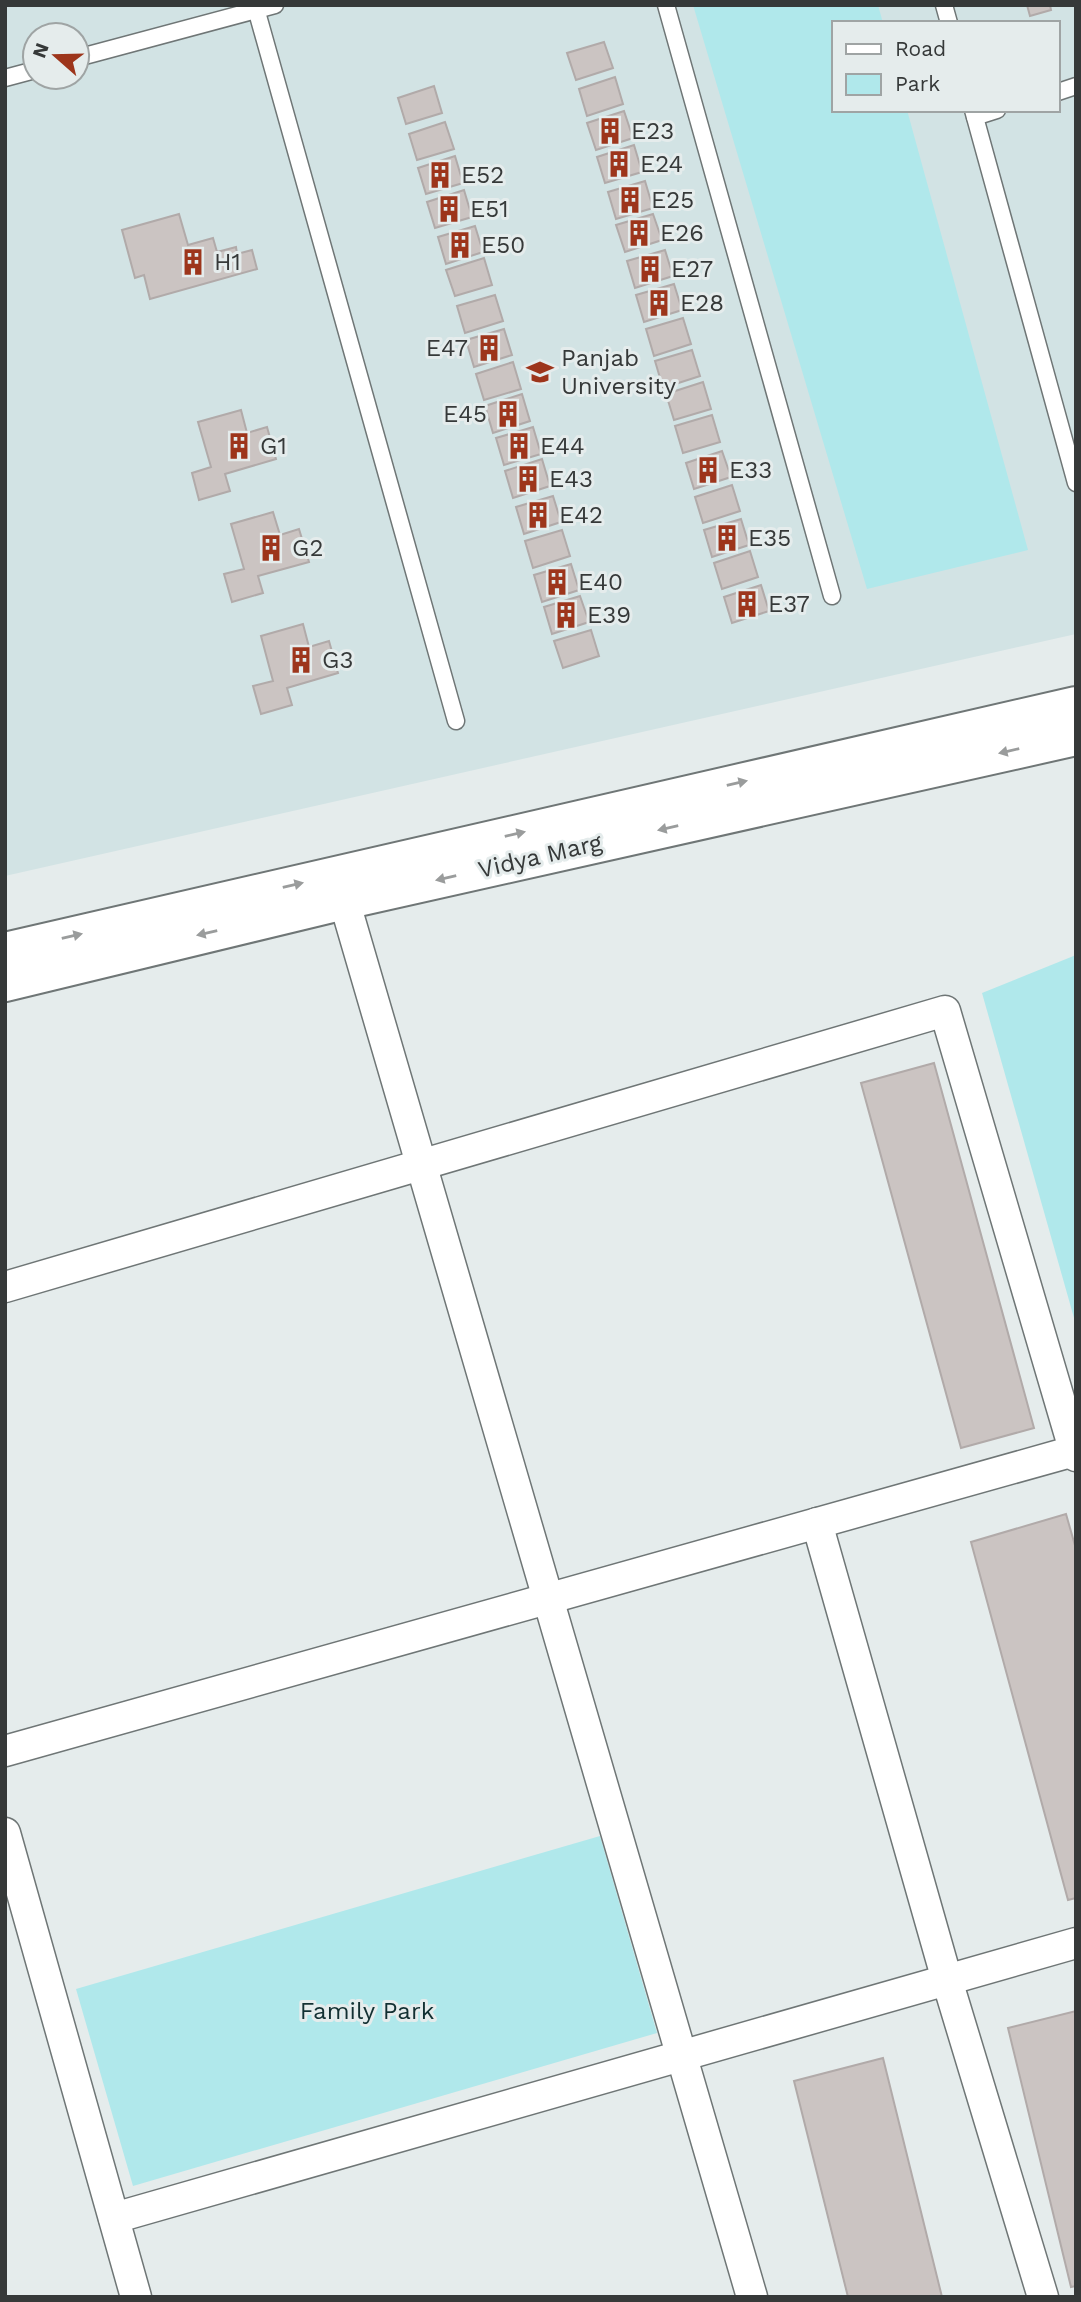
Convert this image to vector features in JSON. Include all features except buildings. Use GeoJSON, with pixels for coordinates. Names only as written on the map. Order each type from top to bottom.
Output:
{"type":"FeatureCollection","features":[{"type":"Feature","properties":{"kind":"main road","name":"Vidya Marg"},"geometry":{"type":"LineString","coordinates":[[5,951],[1076,706]]}},
{"type":"Feature","properties":{"kind":"main road","name":"Vidya Marg"},"geometry":{"type":"LineString","coordinates":[[5,982],[344,901],[1076,736]]}},
{"type":"Feature","properties":{"kind":"street"},"geometry":{"type":"LineString","coordinates":[[344,901],[752,2297]]}},
{"type":"Feature","properties":{"kind":"street"},"geometry":{"type":"LineString","coordinates":[[5,1287],[945,1011],[1075,1453],[5,1751]]}},
{"type":"Feature","properties":{"kind":"street"},"geometry":{"type":"LineString","coordinates":[[817,1523],[947,1980],[1044,2297]]}},
{"type":"Feature","properties":{"kind":"street"},"geometry":{"type":"LineString","coordinates":[[5,1833],[136,2297]]}},
{"type":"Feature","properties":{"kind":"street"},"geometry":{"type":"LineString","coordinates":[[114,2218],[1076,1943]]}},
{"type":"Feature","properties":{"kind":"lane"},"geometry":{"type":"LineString","coordinates":[[91,54],[275,5]]}},
{"type":"Feature","properties":{"kind":"lane"},"geometry":{"type":"LineString","coordinates":[[666,5],[832,596]]}},
{"type":"Feature","properties":{"kind":"lane"},"geometry":{"type":"LineString","coordinates":[[256,8],[456,721]]}},
{"type":"Feature","properties":{"kind":"lane"},"geometry":{"type":"LineString","coordinates":[[974,113],[1076,483]]}},
{"type":"Feature","properties":{"kind":"shaded area","name":"Panjab University"},"geometry":{"type":"Polygon","coordinates":[[[5,5],[1076,5],[1076,634],[5,876],[5,5]]]}},
{"type":"Feature","properties":{"kind":"green space"},"geometry":{"type":"Polygon","coordinates":[[[693,5],[878,5],[882,21],[832,21],[832,112],[908,112],[1028,550],[867,589],[693,5]]]}},
{"type":"Feature","properties":{"kind":"green space"},"geometry":{"type":"Polygon","coordinates":[[[1076,955],[1076,1325],[982,993],[1076,955]]]}},
{"type":"Feature","properties":{"kind":"green space","name":"Family Park"},"geometry":{"type":"Polygon","coordinates":[[[600,1836],[657,2033],[133,2186],[76,1989],[600,1836]]]}},
{"type":"Feature","properties":{"kind":"place","name":"E23"},"geometry":{"type":"Point","coordinates":[610,131]}},
{"type":"Feature","properties":{"kind":"place","name":"E24"},"geometry":{"type":"Point","coordinates":[619,164]}},
{"type":"Feature","properties":{"kind":"place","name":"E52"},"geometry":{"type":"Point","coordinates":[440,175]}},
{"type":"Feature","properties":{"kind":"place","name":"E25"},"geometry":{"type":"Point","coordinates":[630,200]}},
{"type":"Feature","properties":{"kind":"place","name":"E51"},"geometry":{"type":"Point","coordinates":[449,209]}},
{"type":"Feature","properties":{"kind":"place","name":"E26"},"geometry":{"type":"Point","coordinates":[639,233]}},
{"type":"Feature","properties":{"kind":"place","name":"E50"},"geometry":{"type":"Point","coordinates":[460,245]}},
{"type":"Feature","properties":{"kind":"place","name":"H1"},"geometry":{"type":"Point","coordinates":[193,262]}},
{"type":"Feature","properties":{"kind":"place","name":"E27"},"geometry":{"type":"Point","coordinates":[650,269]}},
{"type":"Feature","properties":{"kind":"place","name":"E28"},"geometry":{"type":"Point","coordinates":[659,303]}},
{"type":"Feature","properties":{"kind":"place","name":"E47"},"geometry":{"type":"Point","coordinates":[489,348]}},
{"type":"Feature","properties":{"kind":"place","name":"Panjab University"},"geometry":{"type":"Point","coordinates":[540,372]}},
{"type":"Feature","properties":{"kind":"place","name":"E45"},"geometry":{"type":"Point","coordinates":[508,414]}},
{"type":"Feature","properties":{"kind":"place","name":"G1"},"geometry":{"type":"Point","coordinates":[239,446]}},
{"type":"Feature","properties":{"kind":"place","name":"E44"},"geometry":{"type":"Point","coordinates":[519,446]}},
{"type":"Feature","properties":{"kind":"place","name":"E33"},"geometry":{"type":"Point","coordinates":[708,470]}},
{"type":"Feature","properties":{"kind":"place","name":"E43"},"geometry":{"type":"Point","coordinates":[528,479]}},
{"type":"Feature","properties":{"kind":"place","name":"E42"},"geometry":{"type":"Point","coordinates":[538,515]}},
{"type":"Feature","properties":{"kind":"place","name":"E35"},"geometry":{"type":"Point","coordinates":[727,538]}},
{"type":"Feature","properties":{"kind":"place","name":"G2"},"geometry":{"type":"Point","coordinates":[271,548]}},
{"type":"Feature","properties":{"kind":"place","name":"E40"},"geometry":{"type":"Point","coordinates":[557,582]}},
{"type":"Feature","properties":{"kind":"place","name":"E37"},"geometry":{"type":"Point","coordinates":[747,604]}},
{"type":"Feature","properties":{"kind":"place","name":"E39"},"geometry":{"type":"Point","coordinates":[566,615]}},
{"type":"Feature","properties":{"kind":"place","name":"G3"},"geometry":{"type":"Point","coordinates":[301,660]}}]}
